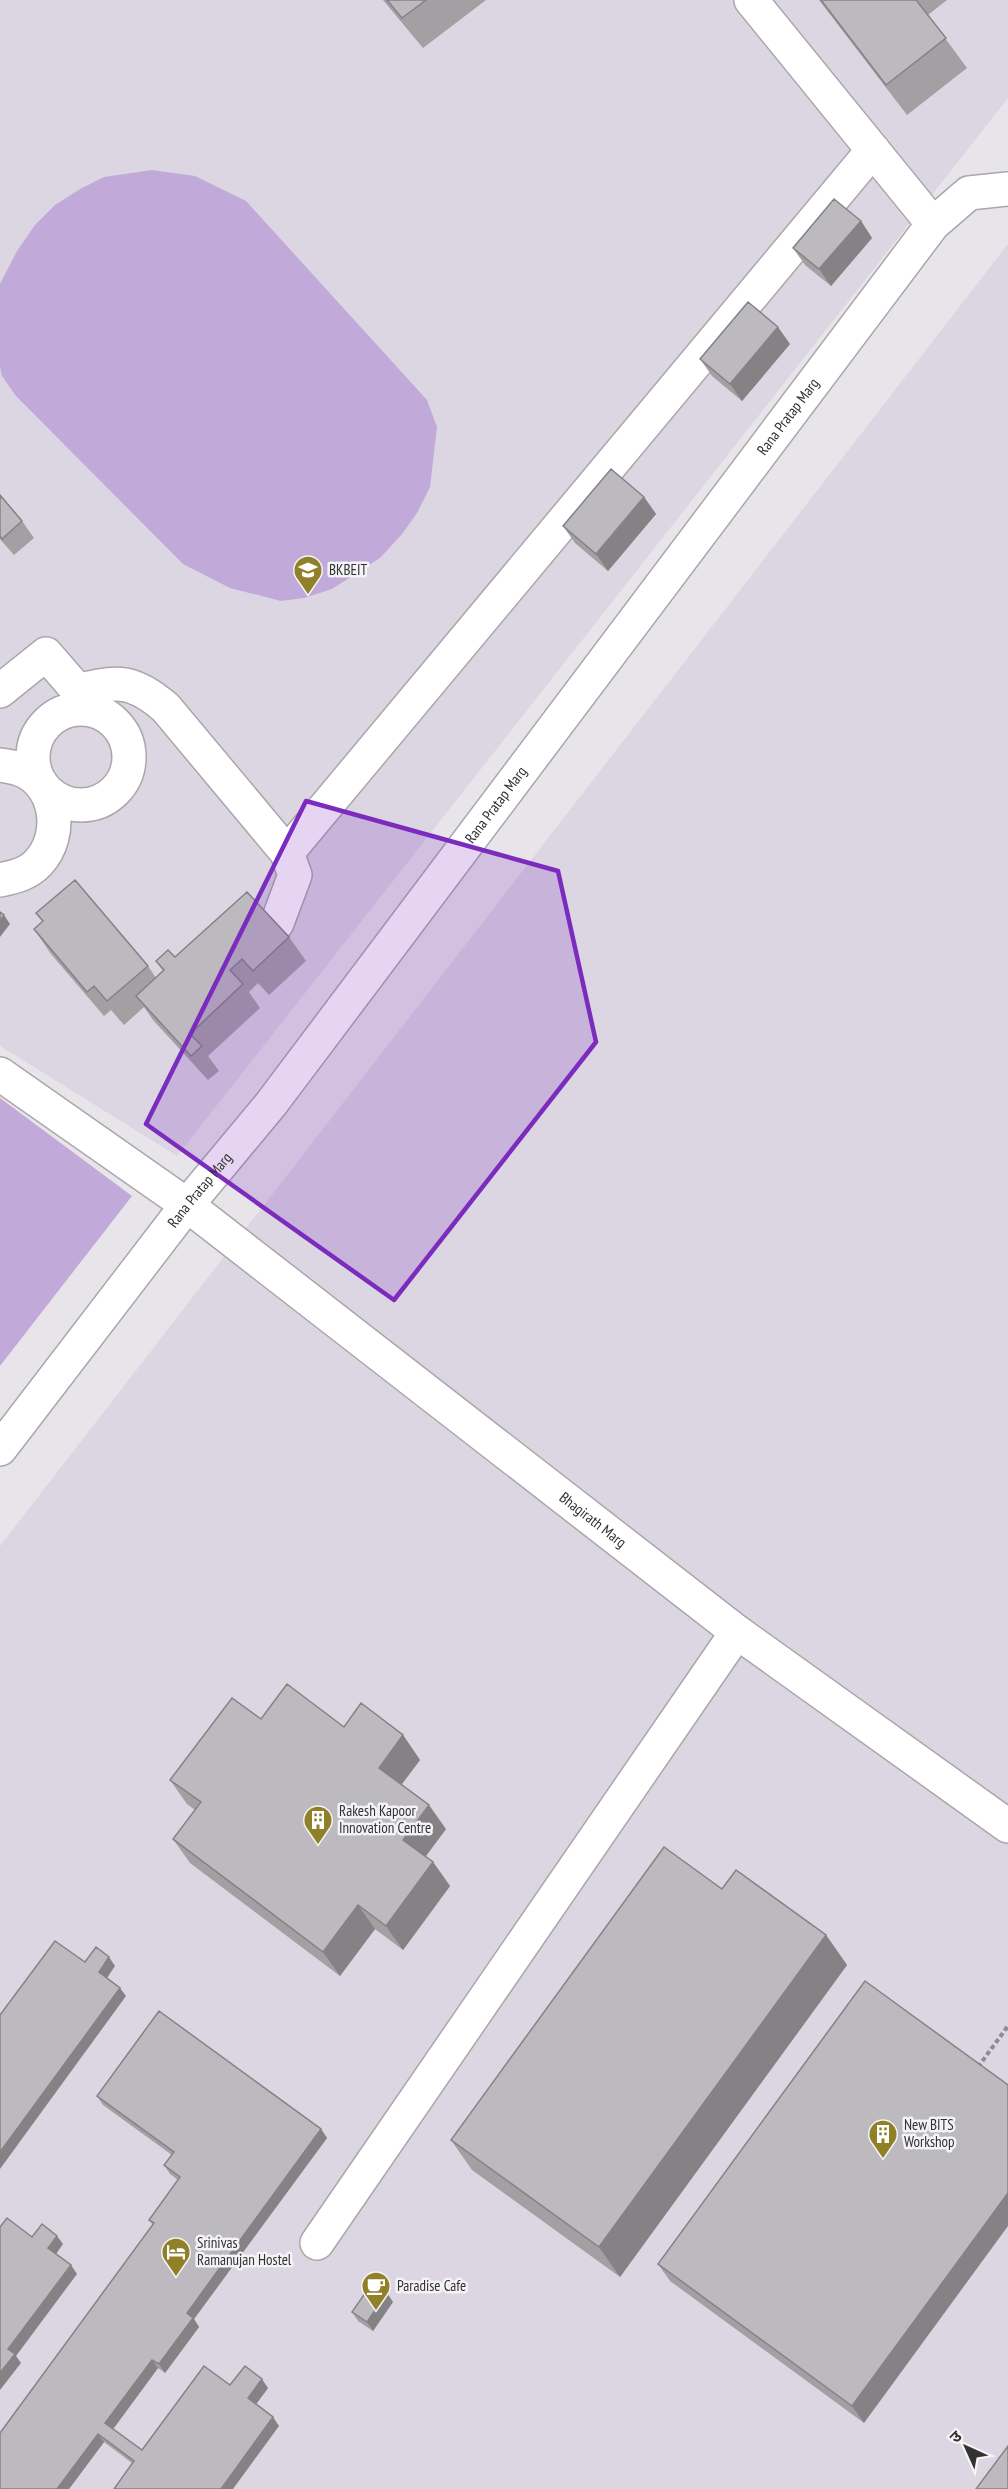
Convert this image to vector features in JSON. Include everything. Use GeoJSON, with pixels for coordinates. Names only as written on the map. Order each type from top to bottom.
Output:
{"type":"FeatureCollection","features":[{"type":"Feature","properties":{"kind":"street"},"geometry":{"type":"LineString","coordinates":[[751,0],[933,224]]}},
{"type":"Feature","properties":{"kind":"street"},"geometry":{"type":"LineString","coordinates":[[287,853],[873,150]]}},
{"type":"Feature","properties":{"kind":"street","name":"Rana Pratap Marg"},"geometry":{"type":"LineString","coordinates":[[0,1449],[187,1205],[271,1104],[933,224],[969,193],[1008,189]]}},
{"type":"Feature","properties":{"kind":"street"},"geometry":{"type":"LineString","coordinates":[[0,692],[46,654],[86,701],[111,718],[124,733],[130,751],[128,770],[120,787],[105,800],[87,806],[68,804],[51,796],[39,782],[20,769],[0,765]]}},
{"type":"Feature","properties":{"kind":"street"},"geometry":{"type":"LineString","coordinates":[[0,880],[19,876],[38,864],[51,845],[55,823],[51,800],[39,782],[32,764],[34,745],[43,727],[57,715],[75,709],[86,701],[100,684],[123,684],[148,692],[166,708],[287,853],[294,875],[277,923]]}},
{"type":"Feature","properties":{"kind":"street","name":"Bhagirath Marg"},"geometry":{"type":"LineString","coordinates":[[0,1074],[187,1205],[737,1632],[1008,1826]]}},
{"type":"Feature","properties":{"kind":"street"},"geometry":{"type":"LineString","coordinates":[[317,2243],[737,1632]]}},
{"type":"Feature","properties":{"kind":"path"},"geometry":{"type":"LineString","coordinates":[[976,2070],[1008,2026]]}},
{"type":"Feature","properties":{"kind":"highlighted area"},"geometry":{"type":"Polygon","coordinates":[[[306,801],[558,871],[596,1042],[394,1300],[146,1124],[306,801]]]}},
{"type":"Feature","properties":{"kind":"shaded area","name":"BKBEIT"},"geometry":{"type":"Polygon","coordinates":[[[0,0],[1008,0],[1008,98],[177,1156],[0,1046],[0,0]]]}},
{"type":"Feature","properties":{"kind":"shaded area"},"geometry":{"type":"Polygon","coordinates":[[[152,170],[195,176],[246,201],[427,400],[437,427],[430,487],[417,513],[380,558],[332,589],[304,598],[281,601],[230,588],[183,564],[16,396],[2,376],[0,367],[0,284],[17,251],[35,225],[55,205],[104,177],[152,170]]]}},
{"type":"Feature","properties":{"kind":"shaded area"},"geometry":{"type":"Polygon","coordinates":[[[1008,244],[1008,2489],[0,2489],[0,1546],[1008,244]]]}},
{"type":"Feature","properties":{"kind":"shaded area"},"geometry":{"type":"Polygon","coordinates":[[[0,1098],[132,1196],[0,1366],[0,1098]]]}},
{"type":"Feature","properties":{"kind":"building"},"geometry":{"type":"Polygon","coordinates":[[[387,0],[426,0],[402,18],[387,0]]]}},
{"type":"Feature","properties":{"kind":"building"},"geometry":{"type":"Polygon","coordinates":[[[821,0],[916,0],[946,38],[886,85],[821,0]]]}},
{"type":"Feature","properties":{"kind":"building"},"geometry":{"type":"Polygon","coordinates":[[[834,199],[861,221],[819,269],[793,248],[834,199]]]}},
{"type":"Feature","properties":{"kind":"building"},"geometry":{"type":"Polygon","coordinates":[[[748,302],[778,327],[730,384],[700,359],[748,302]]]}},
{"type":"Feature","properties":{"kind":"building"},"geometry":{"type":"Polygon","coordinates":[[[611,469],[644,497],[596,554],[563,526],[611,469]]]}},
{"type":"Feature","properties":{"kind":"building"},"geometry":{"type":"Polygon","coordinates":[[[0,495],[22,521],[2,539],[0,536],[0,495]]]}},
{"type":"Feature","properties":{"kind":"building"},"geometry":{"type":"Polygon","coordinates":[[[75,880],[148,966],[107,1001],[94,986],[87,992],[34,929],[43,921],[36,913],[75,880]]]}},
{"type":"Feature","properties":{"kind":"building"},"geometry":{"type":"Polygon","coordinates":[[[247,892],[289,937],[253,971],[242,959],[230,970],[243,984],[190,1034],[202,1046],[191,1056],[136,996],[164,970],[156,961],[168,950],[175,957],[247,892]]]}},
{"type":"Feature","properties":{"kind":"building","name":"Rakesh Kapoor Innovation Centre"},"geometry":{"type":"Polygon","coordinates":[[[287,1684],[344,1727],[361,1703],[403,1735],[379,1768],[429,1805],[403,1840],[433,1862],[386,1926],[358,1905],[323,1952],[173,1839],[201,1802],[170,1780],[232,1698],[261,1719],[287,1684]]]}},
{"type":"Feature","properties":{"kind":"building"},"geometry":{"type":"Polygon","coordinates":[[[664,1847],[722,1889],[736,1870],[826,1935],[599,2247],[451,2140],[664,1847]]]}},
{"type":"Feature","properties":{"kind":"building"},"geometry":{"type":"Polygon","coordinates":[[[55,1941],[85,1962],[96,1947],[109,1957],[99,1972],[120,1988],[0,2152],[0,2015],[55,1941]]]}},
{"type":"Feature","properties":{"kind":"building","name":"New BITS Workshop"},"geometry":{"type":"Polygon","coordinates":[[[865,1981],[1008,2085],[1008,2193],[852,2406],[658,2264],[865,1981]]]}},
{"type":"Feature","properties":{"kind":"building","name":"Srinivas Ramanujan Hostel"},"geometry":{"type":"Polygon","coordinates":[[[159,2011],[321,2129],[187,2313],[193,2318],[159,2364],[152,2360],[105,2423],[142,2450],[204,2366],[230,2385],[245,2366],[262,2379],[248,2398],[273,2417],[221,2489],[114,2489],[134,2461],[98,2434],[57,2489],[0,2489],[0,2433],[154,2223],[149,2220],[180,2177],[164,2165],[174,2152],[97,2096],[159,2011]]]}},
{"type":"Feature","properties":{"kind":"building"},"geometry":{"type":"Polygon","coordinates":[[[7,2218],[32,2237],[42,2224],[57,2236],[48,2248],[71,2265],[8,2349],[15,2354],[0,2373],[0,2227],[7,2218]]]}},
{"type":"Feature","properties":{"kind":"building"},"geometry":{"type":"Polygon","coordinates":[[[372,2283],[387,2293],[367,2322],[352,2312],[372,2283]]]}},
{"type":"Feature","properties":{"kind":"building"},"geometry":{"type":"Polygon","coordinates":[[[1008,2446],[1008,2489],[976,2489],[1008,2446]]]}},
{"type":"Feature","properties":{"kind":"place","name":"BKBEIT"},"geometry":{"type":"Point","coordinates":[308,596]}},
{"type":"Feature","properties":{"kind":"place","name":"Rakesh Kapoor Innovation Centre"},"geometry":{"type":"Point","coordinates":[318,1846]}},
{"type":"Feature","properties":{"kind":"place","name":"New BITS Workshop"},"geometry":{"type":"Point","coordinates":[883,2160]}},
{"type":"Feature","properties":{"kind":"place","name":"Srinivas Ramanujan Hostel"},"geometry":{"type":"Point","coordinates":[176,2278]}},
{"type":"Feature","properties":{"kind":"place","name":"Paradise Cafe"},"geometry":{"type":"Point","coordinates":[376,2312]}}]}
